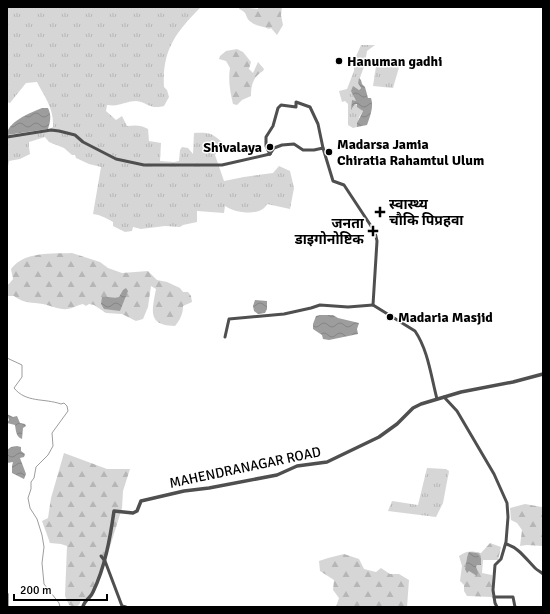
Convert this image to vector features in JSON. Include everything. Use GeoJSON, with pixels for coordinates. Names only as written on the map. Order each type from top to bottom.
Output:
{"type":"FeatureCollection","features":[{"type":"Feature","properties":{"kind":"street"},"geometry":{"type":"LineString","coordinates":[[270,154],[266,146],[266,137],[273,126],[278,108],[281,105],[296,107],[296,102],[310,107],[318,124],[323,148],[333,181],[344,185],[375,232],[377,241],[373,305]]}},
{"type":"Feature","properties":{"kind":"street"},"geometry":{"type":"LineString","coordinates":[[7,137],[51,130],[75,135],[83,142],[116,159],[144,165],[222,165],[270,154],[274,148],[282,145],[294,144],[303,150],[323,148]]}},
{"type":"Feature","properties":{"kind":"street"},"geometry":{"type":"LineString","coordinates":[[225,337],[229,319],[284,314],[320,305],[348,307],[373,305],[415,331],[425,350],[437,398]]}},
{"type":"Feature","properties":{"kind":"street","name":"MAHENDRANAGAR ROAD"},"geometry":{"type":"LineString","coordinates":[[83,607],[84,603],[93,594],[105,561],[111,536],[114,511],[133,513],[138,511],[141,501],[184,491],[209,488],[277,475],[297,466],[327,462],[379,437],[397,424],[413,408],[437,398],[543,374]]}},
{"type":"Feature","properties":{"kind":"street"},"geometry":{"type":"LineString","coordinates":[[444,397],[457,412],[494,474],[507,504],[508,517],[506,542],[501,559],[495,565],[494,597],[497,607]]}},
{"type":"Feature","properties":{"kind":"street"},"geometry":{"type":"LineString","coordinates":[[506,542],[506,544],[521,552],[536,570],[541,571],[543,574]]}},
{"type":"Feature","properties":{"kind":"street"},"geometry":{"type":"LineString","coordinates":[[101,556],[105,561],[124,607]]}},
{"type":"Feature","properties":{"kind":"street"},"geometry":{"type":"LineString","coordinates":[[7,594],[8,607]]}},
{"type":"Feature","properties":{"kind":"street"},"geometry":{"type":"LineString","coordinates":[[494,597],[513,597],[515,607]]}},
{"type":"Feature","properties":{"kind":"green space"},"geometry":{"type":"Polygon","coordinates":[[[7,7],[199,7],[200,8],[177,34],[168,53],[165,63],[164,87],[167,90],[169,97],[164,106],[155,107],[133,101],[116,105],[107,105],[106,111],[116,120],[122,116],[127,126],[133,125],[148,129],[149,141],[161,143],[160,161],[179,161],[180,150],[182,147],[188,148],[193,154],[194,133],[203,133],[213,135],[223,143],[215,155],[224,181],[273,173],[279,166],[290,171],[294,188],[290,209],[267,204],[259,211],[241,212],[225,206],[224,213],[197,211],[197,222],[180,227],[165,226],[141,229],[133,227],[132,231],[125,232],[113,226],[113,222],[93,214],[101,167],[89,164],[76,158],[75,155],[72,155],[64,148],[49,142],[45,137],[29,142],[30,154],[20,159],[9,161],[7,171],[7,137],[46,131],[53,127],[53,120],[46,98],[37,82],[26,83],[10,103],[7,102],[7,7]]]}},
{"type":"Feature","properties":{"kind":"green space"},"geometry":{"type":"Polygon","coordinates":[[[240,7],[258,9],[258,7],[282,7],[281,15],[283,25],[277,35],[271,28],[269,29],[251,22],[244,12],[239,9],[240,7]]]}},
{"type":"Feature","properties":{"kind":"green space"},"geometry":{"type":"Polygon","coordinates":[[[361,45],[375,45],[367,51],[365,64],[358,83],[361,87],[359,90],[356,89],[353,95],[356,101],[352,101],[352,109],[355,103],[363,111],[359,117],[357,127],[353,128],[348,125],[348,104],[345,101],[342,102],[339,91],[347,89],[354,71],[354,61],[361,45]]]}},
{"type":"Feature","properties":{"kind":"green space"},"geometry":{"type":"Polygon","coordinates":[[[237,49],[243,52],[251,62],[249,69],[253,73],[258,62],[264,69],[253,82],[251,96],[242,100],[237,105],[233,104],[231,95],[229,81],[230,68],[226,61],[219,59],[220,56],[226,51],[237,49]]]}},
{"type":"Feature","properties":{"kind":"green space"},"geometry":{"type":"Polygon","coordinates":[[[377,60],[400,64],[393,88],[373,86],[377,60]]]}},
{"type":"Feature","properties":{"kind":"green space"},"geometry":{"type":"Polygon","coordinates":[[[72,253],[100,262],[108,268],[122,273],[148,271],[157,280],[167,282],[180,288],[183,292],[188,292],[191,296],[192,302],[183,306],[181,317],[175,326],[166,325],[156,320],[153,304],[156,289],[151,286],[148,307],[143,319],[136,321],[122,314],[106,313],[94,305],[89,304],[86,306],[83,304],[68,309],[62,309],[43,304],[25,302],[14,296],[7,296],[7,284],[9,284],[13,279],[11,269],[23,259],[31,256],[47,254],[72,253]]]}},
{"type":"Feature","properties":{"kind":"green space"},"geometry":{"type":"Polygon","coordinates":[[[64,453],[107,469],[130,469],[123,491],[122,508],[108,553],[90,601],[81,600],[79,605],[75,607],[69,605],[65,596],[67,546],[50,543],[42,521],[48,518],[51,498],[64,453]]]}},
{"type":"Feature","properties":{"kind":"green space"},"geometry":{"type":"Polygon","coordinates":[[[427,468],[446,469],[449,471],[443,503],[436,517],[388,511],[392,501],[418,505],[427,468]]]}},
{"type":"Feature","properties":{"kind":"green space"},"geometry":{"type":"Polygon","coordinates":[[[525,504],[542,507],[543,546],[520,546],[522,530],[517,523],[511,520],[510,508],[525,504]]]}},
{"type":"Feature","properties":{"kind":"green space"},"geometry":{"type":"Polygon","coordinates":[[[490,543],[501,547],[498,560],[483,560],[482,573],[492,575],[492,597],[467,596],[464,591],[464,585],[460,581],[462,566],[459,556],[470,552],[481,553],[490,543]]]}},
{"type":"Feature","properties":{"kind":"green space"},"geometry":{"type":"Polygon","coordinates":[[[344,554],[359,559],[364,569],[376,572],[381,568],[390,574],[399,574],[409,580],[407,607],[336,607],[339,598],[333,590],[334,580],[320,571],[319,561],[344,554]]]}},
{"type":"Feature","properties":{"kind":"water"},"geometry":{"type":"Polygon","coordinates":[[[359,78],[365,87],[368,98],[371,98],[372,105],[367,125],[357,127],[357,123],[363,111],[357,107],[357,104],[355,104],[351,110],[352,100],[356,101],[351,91],[353,86],[359,90],[361,88],[358,83],[359,78]]]}},
{"type":"Feature","properties":{"kind":"water"},"geometry":{"type":"Polygon","coordinates":[[[42,108],[48,108],[50,114],[48,129],[7,135],[11,126],[20,118],[42,108]]]}},
{"type":"Feature","properties":{"kind":"water"},"geometry":{"type":"Polygon","coordinates":[[[126,288],[128,291],[120,311],[104,309],[101,304],[102,297],[119,297],[126,288]]]}},
{"type":"Feature","properties":{"kind":"water"},"geometry":{"type":"Polygon","coordinates":[[[255,300],[267,301],[267,309],[265,313],[258,314],[254,311],[253,306],[255,300]]]}},
{"type":"Feature","properties":{"kind":"water"},"geometry":{"type":"Polygon","coordinates":[[[333,315],[338,318],[359,323],[357,329],[358,334],[329,340],[323,339],[322,335],[313,329],[316,316],[333,315]]]}},
{"type":"Feature","properties":{"kind":"water"},"geometry":{"type":"Polygon","coordinates":[[[7,414],[13,417],[17,416],[20,423],[25,424],[26,426],[23,428],[22,439],[17,435],[15,425],[7,423],[9,420],[7,414]]]}},
{"type":"Feature","properties":{"kind":"water"},"geometry":{"type":"Polygon","coordinates":[[[11,447],[21,447],[21,451],[25,454],[24,457],[20,458],[26,474],[24,479],[12,473],[13,462],[7,463],[7,450],[11,447]]]}},
{"type":"Feature","properties":{"kind":"water"},"geometry":{"type":"Polygon","coordinates":[[[469,552],[477,553],[481,558],[481,565],[477,565],[476,567],[478,572],[477,576],[469,571],[467,573],[465,569],[469,552]]]}},
{"type":"Feature","properties":{"kind":"waterway"},"geometry":{"type":"LineString","coordinates":[[7,358],[22,365],[22,377],[14,388],[19,393],[30,398],[61,404],[64,403],[67,406],[68,411],[52,433],[53,446],[48,455],[36,467],[28,498],[30,508],[37,519],[42,535],[44,547],[42,563],[44,584],[59,603],[60,607]]}},
{"type":"Feature","properties":{"kind":"place","name":"Hanuman gadhi"},"geometry":{"type":"Point","coordinates":[339,61]}},
{"type":"Feature","properties":{"kind":"place","name":"Shivalaya"},"geometry":{"type":"Point","coordinates":[270,147]}},
{"type":"Feature","properties":{"kind":"place","name":"Madarsa Jamia Chiratia Rahamtul Ulum"},"geometry":{"type":"Point","coordinates":[329,152]}},
{"type":"Feature","properties":{"kind":"place","name":"स्वास्थ्य चाैकि पिप्रहवा"},"geometry":{"type":"Point","coordinates":[380,212]}},
{"type":"Feature","properties":{"kind":"place","name":"जनता डाइगोनोष्टिक"},"geometry":{"type":"Point","coordinates":[373,231]}},
{"type":"Feature","properties":{"kind":"place","name":"Madaria Masjid"},"geometry":{"type":"Point","coordinates":[390,317]}}]}
